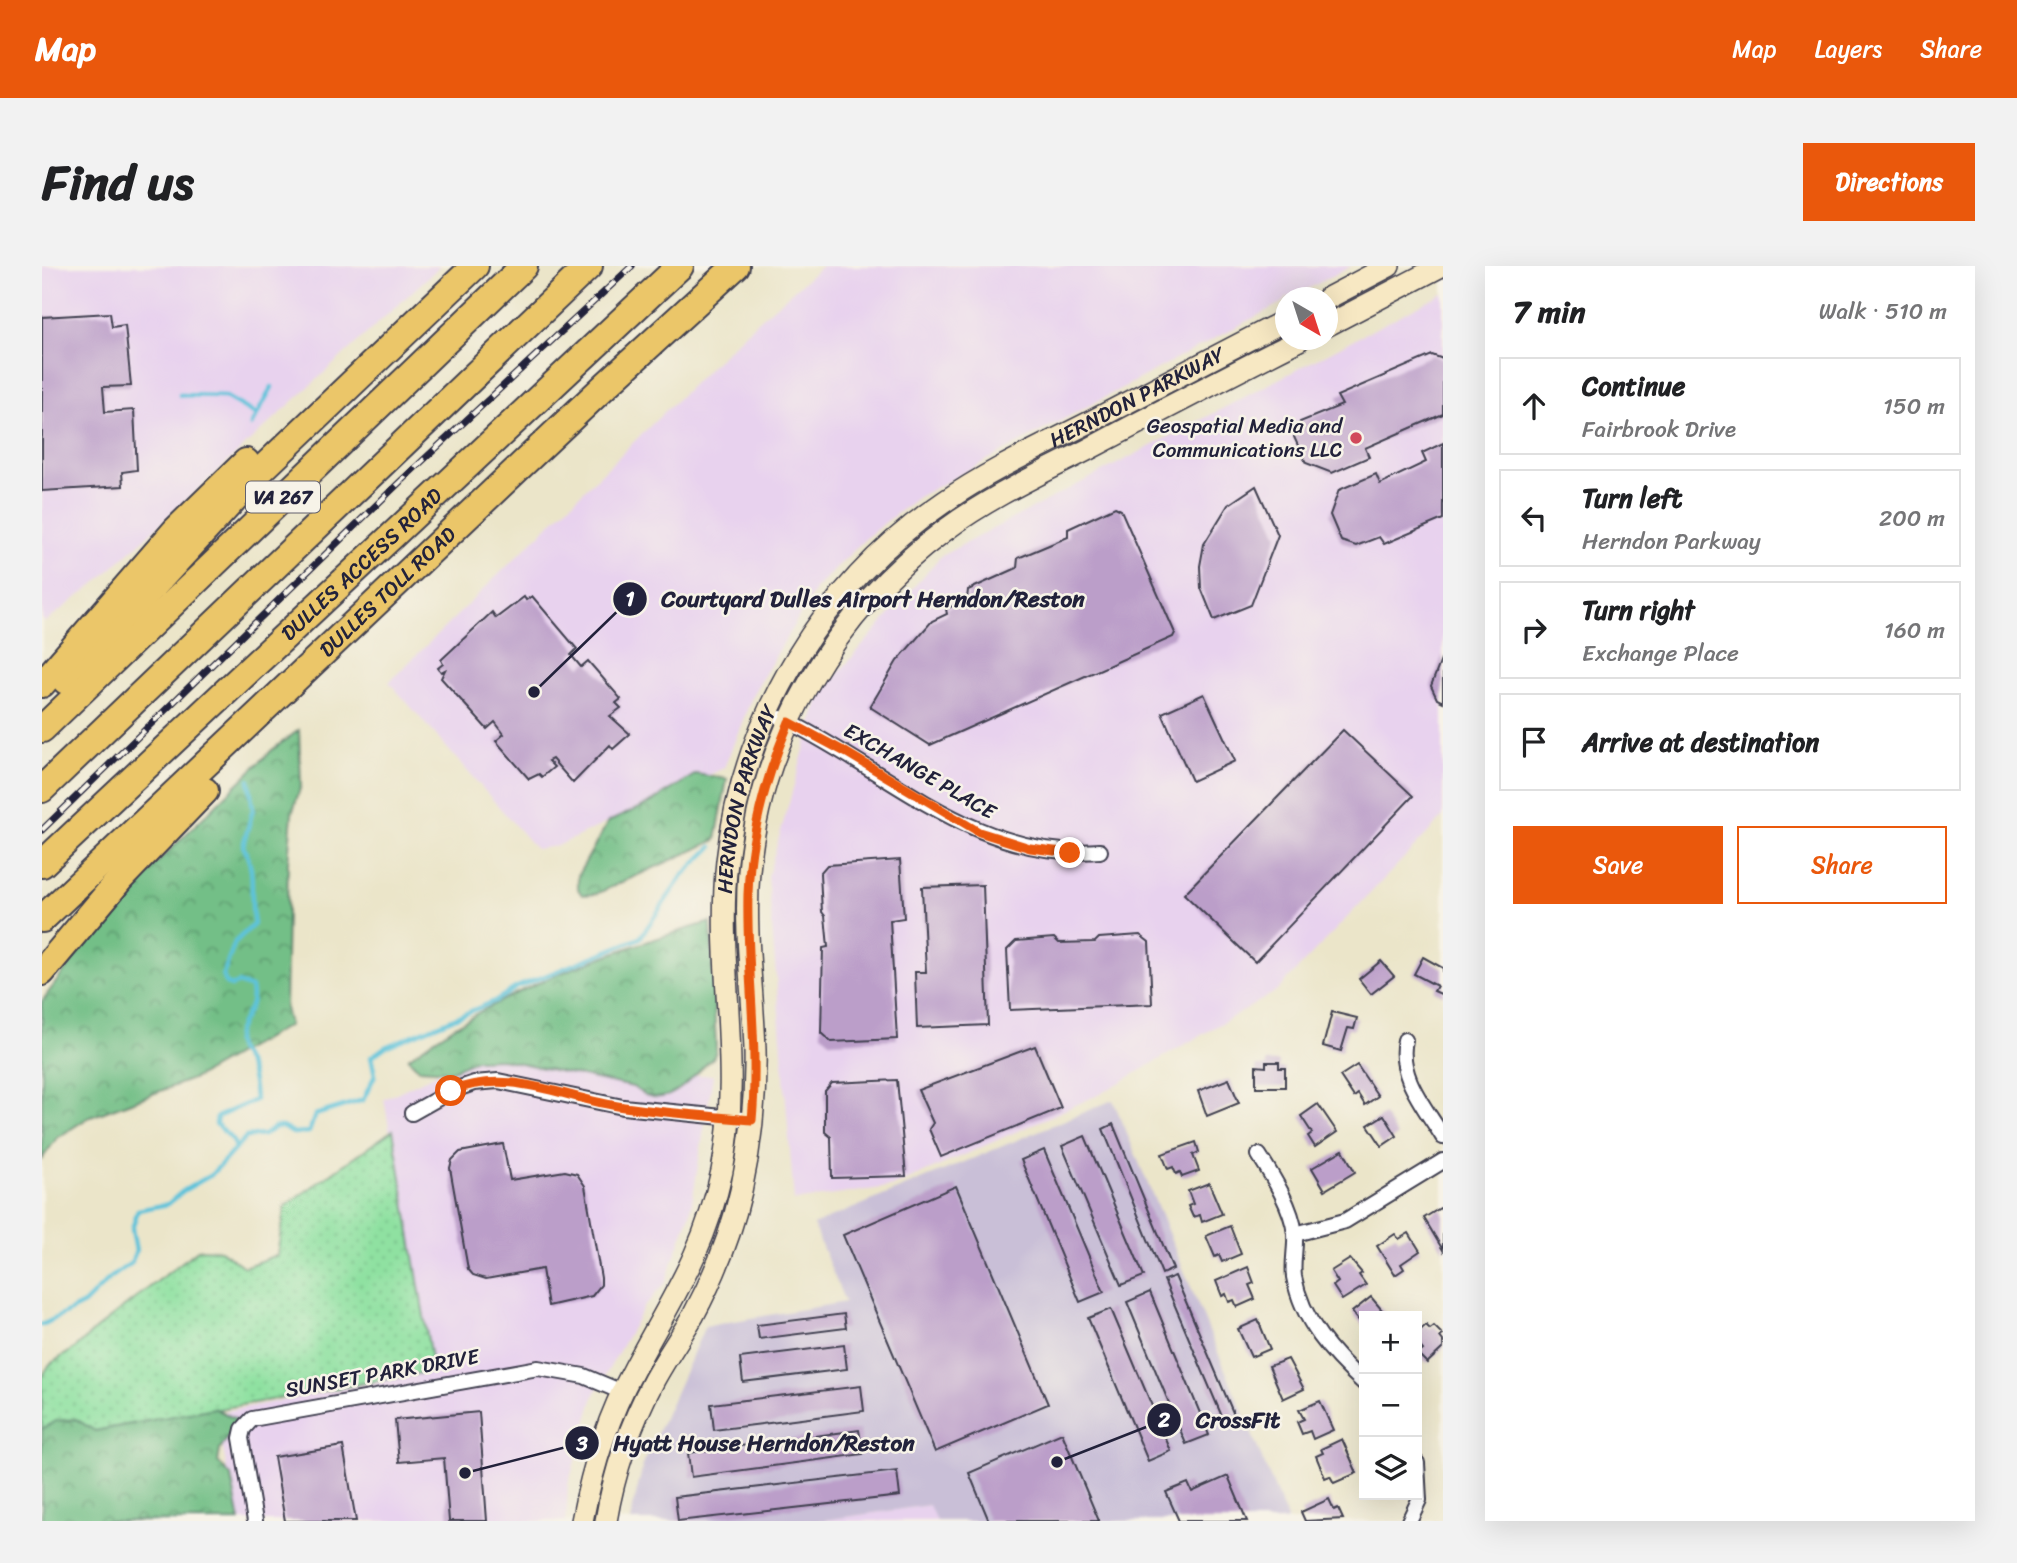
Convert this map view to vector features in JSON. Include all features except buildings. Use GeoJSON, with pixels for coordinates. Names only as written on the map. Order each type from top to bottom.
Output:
{"type":"FeatureCollection","features":[{"type":"Feature","properties":{"kind":"highway"},"geometry":{"type":"LineString","coordinates":[[42,712],[65,682],[232,500],[475,266]]}},
{"type":"Feature","properties":{"kind":"highway","name":"VA 267"},"geometry":{"type":"LineString","coordinates":[[42,729],[524,266]]}},
{"type":"Feature","properties":{"kind":"highway"},"geometry":{"type":"LineString","coordinates":[[42,789],[589,266]]}},
{"type":"Feature","properties":{"kind":"highway","name":"DULLES ACCESS ROAD"},"geometry":{"type":"LineString","coordinates":[[42,864],[681,266]]}},
{"type":"Feature","properties":{"kind":"highway","name":"DULLES TOLL ROAD"},"geometry":{"type":"LineString","coordinates":[[42,919],[326,653],[588,401],[736,266]]}},
{"type":"Feature","properties":{"kind":"highway"},"geometry":{"type":"LineString","coordinates":[[42,684],[156,552],[215,491],[279,435],[375,362]]}},
{"type":"Feature","properties":{"kind":"highway"},"geometry":{"type":"LineString","coordinates":[[42,972],[158,838],[265,733],[326,653]]}},
{"type":"Feature","properties":{"kind":"main road"},"geometry":{"type":"LineString","coordinates":[[1338,293],[1389,266]]}},
{"type":"Feature","properties":{"kind":"main road"},"geometry":{"type":"LineString","coordinates":[[1338,320],[1441,266]]}},
{"type":"Feature","properties":{"kind":"main road","name":"HERNDON PARKWAY"},"geometry":{"type":"LineString","coordinates":[[582,1521],[597,1455],[622,1392],[677,1295],[701,1242],[722,1171],[730,1118],[731,1041],[725,931],[727,861],[740,789],[767,712],[797,656],[823,618],[859,574],[895,539],[943,502],[977,481],[1275,326]]}},
{"type":"Feature","properties":{"kind":"main road","name":"HERNDON PARKWAY"},"geometry":{"type":"LineString","coordinates":[[606,1521],[618,1468],[643,1404],[701,1300],[720,1259],[740,1193],[752,1120],[755,1074],[748,946],[750,867],[762,797],[789,722],[835,641],[867,601],[914,555],[987,503],[1280,350]]}},
{"type":"Feature","properties":{"kind":"main road"},"geometry":{"type":"LineString","coordinates":[[1125,404],[1135,425]]}},
{"type":"Feature","properties":{"kind":"street","name":"EXCHANGE PLACE"},"geometry":{"type":"LineString","coordinates":[[767,712],[847,753],[979,832],[1030,848],[1070,853],[1100,850]]}},
{"type":"Feature","properties":{"kind":"street"},"geometry":{"type":"LineString","coordinates":[[1405,1040],[1403,1064],[1407,1077],[1443,1137]]}},
{"type":"Feature","properties":{"kind":"street"},"geometry":{"type":"LineString","coordinates":[[412,1113],[451,1091],[474,1083],[498,1080],[623,1107],[752,1120]]}},
{"type":"Feature","properties":{"kind":"street"},"geometry":{"type":"LineString","coordinates":[[1259,1155],[1279,1192],[1295,1234],[1294,1278],[1314,1327],[1327,1347],[1359,1378]]}},
{"type":"Feature","properties":{"kind":"street"},"geometry":{"type":"LineString","coordinates":[[1295,1234],[1345,1221],[1443,1161]]}},
{"type":"Feature","properties":{"kind":"street","name":"SUNSET PARK DRIVE"},"geometry":{"type":"LineString","coordinates":[[255,1521],[241,1438],[243,1429],[252,1419],[538,1368],[583,1376],[622,1392]]}},
{"type":"Feature","properties":{"kind":"street"},"geometry":{"type":"LineString","coordinates":[[1409,1521],[1419,1500]]}},
{"type":"Feature","properties":{"kind":"shaded area"},"geometry":{"type":"Polygon","coordinates":[[[42,266],[440,266],[95,584],[45,622],[42,619],[42,266]]]}},
{"type":"Feature","properties":{"kind":"shaded area"},"geometry":{"type":"Polygon","coordinates":[[[822,266],[1352,266],[1311,287],[1275,287],[1275,306],[918,497],[868,536],[816,588],[754,692],[724,768],[557,846],[536,849],[389,682],[752,326],[822,266]]]}},
{"type":"Feature","properties":{"kind":"shaded area"},"geometry":{"type":"Polygon","coordinates":[[[1443,293],[1443,817],[1277,991],[1100,1094],[895,1186],[794,1201],[768,876],[820,694],[941,556],[1443,293]]]}},
{"type":"Feature","properties":{"kind":"shaded area"},"geometry":{"type":"Polygon","coordinates":[[[494,1046],[633,1077],[713,1075],[690,1214],[665,1283],[643,1308],[594,1396],[568,1485],[566,1521],[237,1521],[216,1413],[432,1372],[384,1099],[494,1046]]]}},
{"type":"Feature","properties":{"kind":"shaded area"},"geometry":{"type":"Polygon","coordinates":[[[1113,1100],[1288,1521],[936,1521],[929,1505],[817,1521],[630,1521],[643,1465],[705,1326],[845,1302],[813,1225],[1113,1100]]]}},
{"type":"Feature","properties":{"kind":"shaded area"},"geometry":{"type":"Polygon","coordinates":[[[930,1505],[936,1521],[817,1521],[930,1505]]]}},
{"type":"Feature","properties":{"kind":"green space"},"geometry":{"type":"Polygon","coordinates":[[[299,730],[301,785],[292,814],[288,862],[285,1008],[289,1025],[195,1078],[88,1118],[57,1138],[42,1159],[42,1001],[114,905],[272,750],[299,730]]]}},
{"type":"Feature","properties":{"kind":"green space"},"geometry":{"type":"Polygon","coordinates":[[[696,774],[727,779],[716,840],[596,894],[582,895],[578,889],[578,875],[608,822],[650,803],[696,774]]]}},
{"type":"Feature","properties":{"kind":"green space"},"geometry":{"type":"Polygon","coordinates":[[[711,922],[716,1051],[713,1058],[686,1084],[667,1096],[656,1098],[633,1087],[501,1059],[476,1060],[450,1071],[419,1069],[408,1058],[478,1013],[553,976],[711,922]]]}},
{"type":"Feature","properties":{"kind":"green space"},"geometry":{"type":"Polygon","coordinates":[[[393,1130],[433,1371],[95,1431],[56,1421],[42,1429],[42,1377],[50,1364],[77,1347],[96,1329],[199,1249],[220,1250],[244,1267],[277,1255],[285,1206],[393,1130]]]}},
{"type":"Feature","properties":{"kind":"green space"},"geometry":{"type":"Polygon","coordinates":[[[214,1408],[238,1420],[220,1450],[218,1462],[231,1476],[240,1521],[42,1521],[42,1429],[56,1421],[76,1419],[95,1431],[214,1408]]]}},
{"type":"Feature","properties":{"kind":"waterway"},"geometry":{"type":"LineString","coordinates":[[251,425],[272,387]]}},
{"type":"Feature","properties":{"kind":"waterway"},"geometry":{"type":"LineString","coordinates":[[180,395],[224,396],[257,415]]}},
{"type":"Feature","properties":{"kind":"waterway"},"geometry":{"type":"LineString","coordinates":[[235,1146],[232,1139],[216,1124],[217,1117],[255,1100],[251,1072],[236,1043],[237,1032],[251,1003],[251,988],[238,983],[232,986],[226,984],[223,975],[235,942],[254,924],[250,866],[243,846],[253,809],[249,780]]}},
{"type":"Feature","properties":{"kind":"waterway"},"geometry":{"type":"LineString","coordinates":[[42,1325],[84,1304],[109,1279],[131,1263],[136,1251],[132,1229],[138,1210],[168,1204],[183,1191],[211,1175],[246,1137],[264,1135],[275,1127],[282,1127],[293,1133],[309,1132],[315,1115],[363,1100],[375,1075],[371,1057],[385,1047],[495,1001],[517,987],[640,938],[683,875],[712,847]]}},
{"type":"Feature","properties":{"kind":"railway"},"geometry":{"type":"LineString","coordinates":[[42,830],[403,479],[632,266]]}},
{"type":"Feature","properties":{"kind":"place","name":"Geospatial Media and Communications LLC"},"geometry":{"type":"Point","coordinates":[1356,438]}},
{"type":"Feature","properties":{"kind":"place","name":"Courtyard Dulles Airport Herndon/Reston"},"geometry":{"type":"Point","coordinates":[534,692]}},
{"type":"Feature","properties":{"kind":"place","name":"CrossFit"},"geometry":{"type":"Point","coordinates":[1057,1462]}},
{"type":"Feature","properties":{"kind":"place","name":"Hyatt House Herndon/Reston"},"geometry":{"type":"Point","coordinates":[465,1473]}},
{"type":"Feature","properties":{"kind":"route"},"geometry":{"type":"LineString","coordinates":[[451,1091],[484,1081],[498,1080],[623,1107],[752,1120],[755,1074],[748,946],[750,867],[762,797],[789,722],[847,753],[956,821],[979,832],[1030,848],[1070,853]]}}]}
